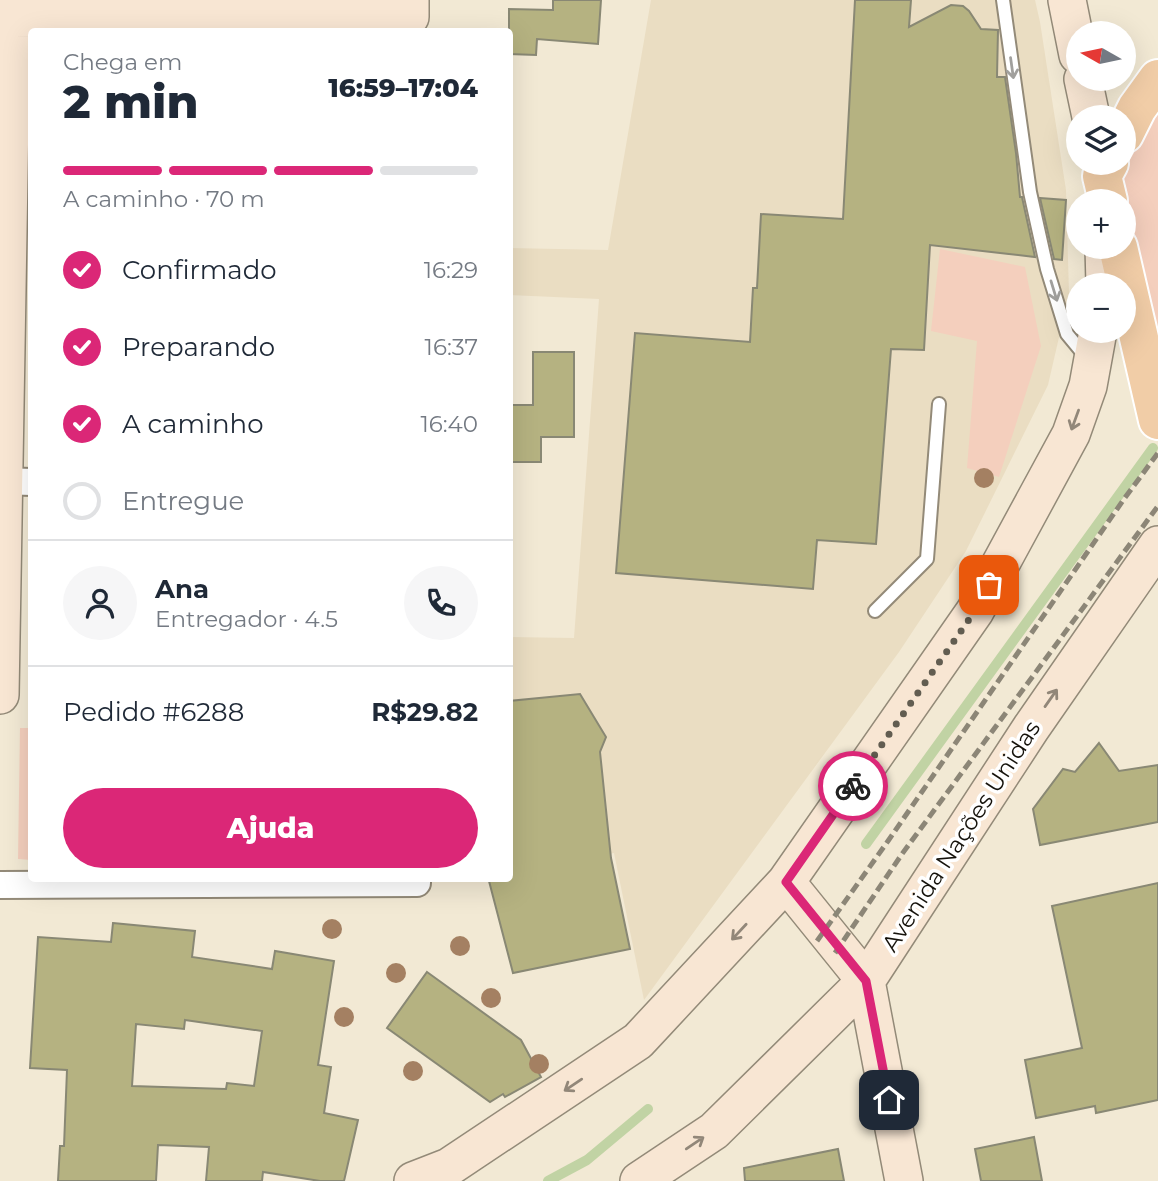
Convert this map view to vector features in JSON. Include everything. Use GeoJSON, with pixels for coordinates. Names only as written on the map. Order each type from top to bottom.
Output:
{"type":"FeatureCollection","features":[{"type":"Feature","properties":{"kind":"main road"},"geometry":{"type":"LineString","coordinates":[[1067,0],[1071,21]]}},
{"type":"Feature","properties":{"kind":"main road"},"geometry":{"type":"LineString","coordinates":[[0,695],[12,481],[14,154],[8,12],[410,16]]}},
{"type":"Feature","properties":{"kind":"main road"},"geometry":{"type":"LineString","coordinates":[[1136,110],[1158,79]]}},
{"type":"Feature","properties":{"kind":"main road"},"geometry":{"type":"LineString","coordinates":[[1121,259],[1158,419]]}},
{"type":"Feature","properties":{"kind":"main road"},"geometry":{"type":"LineString","coordinates":[[413,1181],[449,1167],[638,1041],[786,882],[975,611],[1071,434],[1088,386],[1095,347]]}},
{"type":"Feature","properties":{"kind":"main road","name":"Avenida Nações Unidas"},"geometry":{"type":"LineString","coordinates":[[639,1181],[714,1131],[866,981],[1031,727],[1158,545]]}},
{"type":"Feature","properties":{"kind":"main road"},"geometry":{"type":"LineString","coordinates":[[786,882],[866,981],[904,1181]]}},
{"type":"Feature","properties":{"kind":"street"},"geometry":{"type":"LineString","coordinates":[[0,884],[278,882]]}},
{"type":"Feature","properties":{"kind":"lane"},"geometry":{"type":"LineString","coordinates":[[1003,0],[1030,192],[1047,269],[1068,334],[1095,347]]}},
{"type":"Feature","properties":{"kind":"lane"},"geometry":{"type":"LineString","coordinates":[[875,611],[927,559],[939,404]]}},
{"type":"Feature","properties":{"kind":"shaded area"},"geometry":{"type":"Polygon","coordinates":[[[651,0],[1035,0],[1066,190],[1068,273],[1066,273],[1066,307],[1048,385],[966,551],[899,652],[644,1000],[614,853],[513,873],[513,637],[574,638],[599,299],[513,295],[513,248],[608,250],[651,0]]]}},
{"type":"Feature","properties":{"kind":"shaded area"},"geometry":{"type":"Polygon","coordinates":[[[28,61],[28,204],[26,204],[28,61]]]}},
{"type":"Feature","properties":{"kind":"shaded area"},"geometry":{"type":"Polygon","coordinates":[[[1158,79],[1158,427],[1136,311],[1136,273],[1129,273],[1126,259],[1136,259],[1136,189],[1119,189],[1114,175],[1136,175],[1136,115],[1158,79]]]}},
{"type":"Feature","properties":{"kind":"shaded area"},"geometry":{"type":"Polygon","coordinates":[[[940,249],[1025,267],[1041,346],[999,477],[967,468],[977,341],[931,331],[940,249]]]}},
{"type":"Feature","properties":{"kind":"shaded area"},"geometry":{"type":"Polygon","coordinates":[[[20,728],[28,728],[28,860],[18,859],[20,728]]]}},
{"type":"Feature","properties":{"kind":"building"},"geometry":{"type":"Polygon","coordinates":[[[553,0],[601,0],[598,44],[537,39],[536,55],[513,54],[513,28],[509,28],[509,9],[553,10],[553,0]]]}},
{"type":"Feature","properties":{"kind":"building"},"geometry":{"type":"Polygon","coordinates":[[[855,0],[911,0],[909,27],[951,5],[963,6],[981,29],[998,30],[997,77],[1005,77],[1020,197],[1035,257],[930,245],[924,350],[891,349],[876,544],[817,540],[813,589],[616,573],[635,333],[750,342],[753,288],[757,288],[761,214],[843,219],[855,0]]]}},
{"type":"Feature","properties":{"kind":"building"},"geometry":{"type":"Polygon","coordinates":[[[1040,198],[1066,200],[1062,260],[1054,259],[1040,198]]]}},
{"type":"Feature","properties":{"kind":"building"},"geometry":{"type":"Polygon","coordinates":[[[533,352],[574,352],[574,437],[541,437],[541,462],[513,462],[513,405],[533,405],[533,352]]]}},
{"type":"Feature","properties":{"kind":"building"},"geometry":{"type":"Polygon","coordinates":[[[580,694],[606,737],[600,752],[611,858],[630,949],[513,973],[489,882],[513,882],[513,701],[580,694]]]}},
{"type":"Feature","properties":{"kind":"building"},"geometry":{"type":"Polygon","coordinates":[[[1099,743],[1119,771],[1158,765],[1158,822],[1040,845],[1033,809],[1063,769],[1075,772],[1099,743]]]}},
{"type":"Feature","properties":{"kind":"building"},"geometry":{"type":"Polygon","coordinates":[[[1158,883],[1158,1100],[1096,1113],[1095,1106],[1036,1118],[1025,1060],[1082,1048],[1052,906],[1158,883]]]}},
{"type":"Feature","properties":{"kind":"building"},"geometry":{"type":"Polygon","coordinates":[[[113,923],[195,931],[192,957],[272,969],[275,951],[334,961],[318,1065],[331,1067],[324,1113],[358,1120],[344,1181],[320,1181],[263,1172],[262,1181],[206,1181],[209,1147],[158,1145],[156,1181],[58,1181],[60,1146],[64,1146],[67,1070],[30,1068],[38,937],[111,942],[113,923]],[[185,1020],[184,1029],[136,1024],[132,1086],[226,1089],[227,1083],[254,1086],[262,1031],[185,1020]]]}},
{"type":"Feature","properties":{"kind":"building"},"geometry":{"type":"Polygon","coordinates":[[[427,972],[521,1040],[541,1077],[505,1097],[503,1094],[490,1102],[387,1028],[427,972]]]}},
{"type":"Feature","properties":{"kind":"building"},"geometry":{"type":"Polygon","coordinates":[[[1034,1137],[1042,1181],[981,1181],[975,1149],[1034,1137]]]}},
{"type":"Feature","properties":{"kind":"building"},"geometry":{"type":"Polygon","coordinates":[[[838,1149],[844,1181],[745,1181],[744,1168],[838,1149]]]}},
{"type":"Feature","properties":{"kind":"waterway"},"geometry":{"type":"LineString","coordinates":[[866,844],[1153,448]]}},
{"type":"Feature","properties":{"kind":"waterway"},"geometry":{"type":"LineString","coordinates":[[548,1181],[587,1160],[648,1109]]}},
{"type":"Feature","properties":{"kind":"railway"},"geometry":{"type":"LineString","coordinates":[[817,941],[1158,453]]}},
{"type":"Feature","properties":{"kind":"railway"},"geometry":{"type":"LineString","coordinates":[[835,953],[902,854],[1158,506]]}},
{"type":"Feature","properties":{"kind":"way so far"},"geometry":{"type":"LineString","coordinates":[[853,786],[975,611],[989,585]]}},
{"type":"Feature","properties":{"kind":"route"},"geometry":{"type":"LineString","coordinates":[[853,786],[786,882],[866,981],[889,1100]]}}]}
